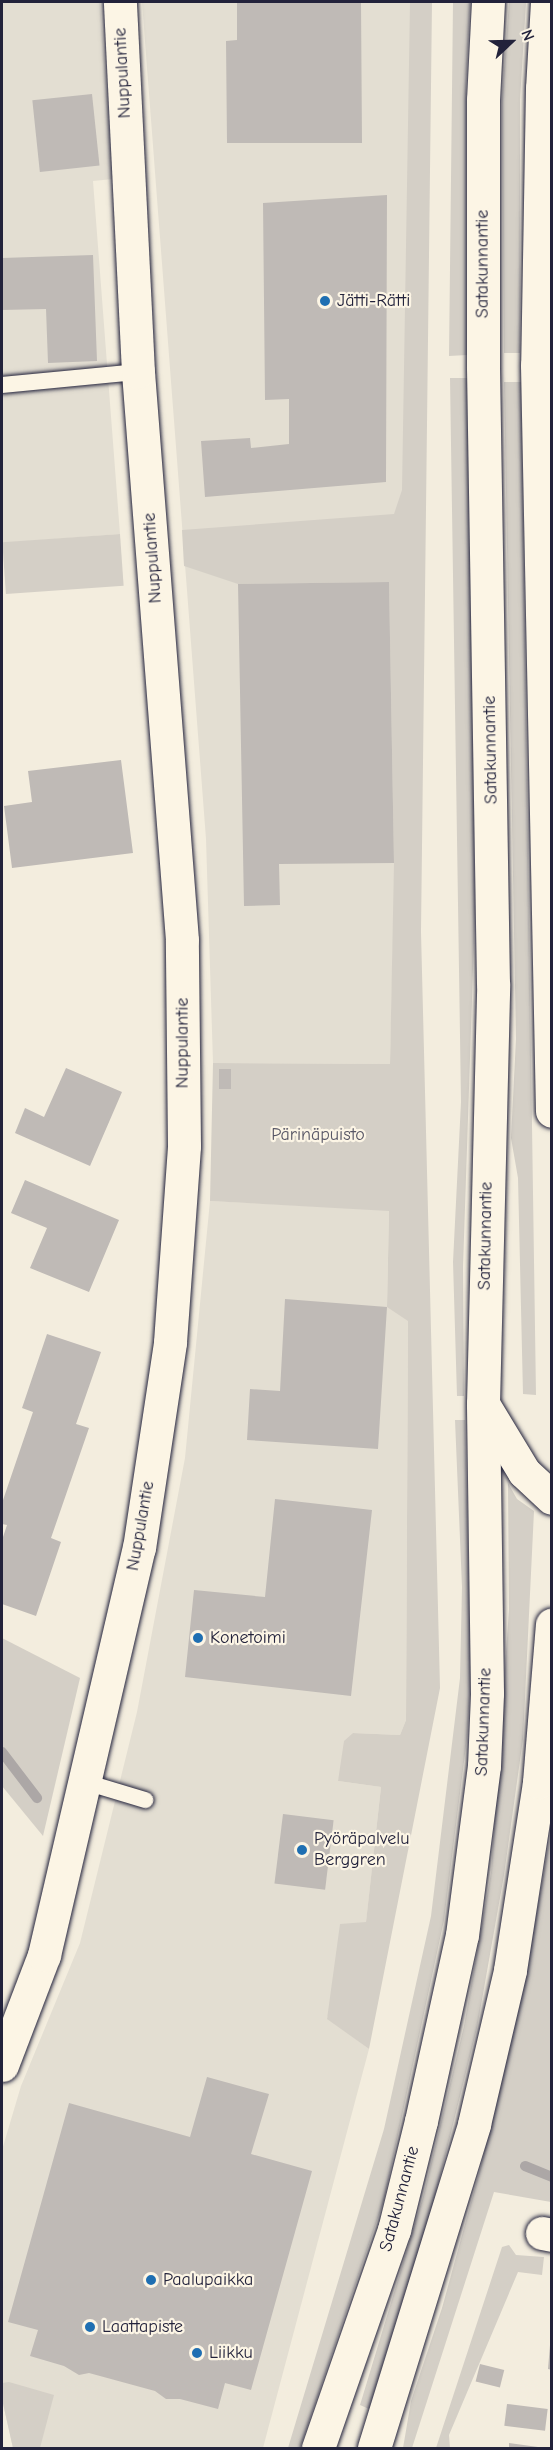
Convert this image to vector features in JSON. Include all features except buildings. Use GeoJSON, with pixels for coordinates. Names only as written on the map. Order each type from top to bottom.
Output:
{"type":"FeatureCollection","features":[{"type":"Feature","properties":{"kind":"main road","name":"Nuppulantie"},"geometry":{"type":"LineString","coordinates":[[2,2065],[45,1955],[139,1548],[170,1342],[184,1146],[182,940],[138,372],[120,2]]}},
{"type":"Feature","properties":{"kind":"main road","name":"Satakunnantie"},"geometry":{"type":"LineString","coordinates":[[318,2448],[394,2230],[464,1924],[484,1766],[487,1693],[483,1404],[493,984],[483,366],[483,100],[488,2]]}},
{"type":"Feature","properties":{"kind":"main road"},"geometry":{"type":"LineString","coordinates":[[547,2],[542,88],[537,365],[552,1111]]}},
{"type":"Feature","properties":{"kind":"main road"},"geometry":{"type":"LineString","coordinates":[[483,1404],[524,1472],[552,1498]]}},
{"type":"Feature","properties":{"kind":"main road"},"geometry":{"type":"LineString","coordinates":[[374,2448],[471,2135],[510,1970],[540,1782],[552,1625]]}},
{"type":"Feature","properties":{"kind":"lane"},"geometry":{"type":"LineString","coordinates":[[2,385],[138,372]]}},
{"type":"Feature","properties":{"kind":"lane"},"geometry":{"type":"LineString","coordinates":[[85,1782],[145,1800]]}},
{"type":"Feature","properties":{"kind":"shaded area"},"geometry":{"type":"Polygon","coordinates":[[[2,2],[100,2],[113,179],[93,181],[120,534],[2,543],[2,2]]]}},
{"type":"Feature","properties":{"kind":"shaded area"},"geometry":{"type":"Polygon","coordinates":[[[142,2],[416,2],[390,1064],[213,1063],[206,839],[142,2]]]}},
{"type":"Feature","properties":{"kind":"shaded area"},"geometry":{"type":"Polygon","coordinates":[[[210,1201],[389,1210],[387,1306],[408,1320],[406,1720],[400,1735],[353,1733],[338,1781],[381,1787],[366,1923],[327,2018],[369,2049],[263,2448],[13,2448],[2,2399],[2,2150],[21,2086],[80,1943],[137,1712],[185,1458],[210,1201]]]}},
{"type":"Feature","properties":{"kind":"green space","name":"Pärinäpuisto"},"geometry":{"type":"Polygon","coordinates":[[[410,2],[432,2],[421,932],[440,1688],[369,2049],[327,2019],[340,1924],[366,1922],[381,1787],[338,1781],[344,1741],[353,1733],[400,1735],[406,1720],[408,1321],[387,1307],[389,1211],[210,1201],[213,1063],[390,1064],[394,863],[389,582],[238,584],[184,566],[182,530],[394,514],[402,490],[410,2]]]}},
{"type":"Feature","properties":{"kind":"green space"},"geometry":{"type":"Polygon","coordinates":[[[453,2],[470,2],[466,84],[467,355],[449,356],[453,2]]]}},
{"type":"Feature","properties":{"kind":"green space"},"geometry":{"type":"Polygon","coordinates":[[[509,2],[526,2],[520,100],[520,353],[504,353],[502,99],[509,2]]]}},
{"type":"Feature","properties":{"kind":"green space"},"geometry":{"type":"Polygon","coordinates":[[[450,378],[468,378],[475,909],[463,1267],[464,1396],[457,1396],[453,1262],[461,1102],[450,378]]]}},
{"type":"Feature","properties":{"kind":"green space"},"geometry":{"type":"Polygon","coordinates":[[[504,382],[521,382],[536,1395],[523,1394],[518,1178],[511,1138],[516,1039],[504,382]]]}},
{"type":"Feature","properties":{"kind":"green space"},"geometry":{"type":"Polygon","coordinates":[[[120,534],[124,586],[6,594],[2,542],[120,534]]]}},
{"type":"Feature","properties":{"kind":"green space"},"geometry":{"type":"Polygon","coordinates":[[[455,1420],[465,1420],[471,1675],[467,1738],[444,1920],[384,2200],[300,2448],[288,2448],[384,2129],[431,1916],[460,1678],[462,1587],[455,1420]]]}},
{"type":"Feature","properties":{"kind":"green space"},"geometry":{"type":"Polygon","coordinates":[[[508,1483],[517,1499],[534,1511],[523,1739],[504,1875],[477,2028],[434,2201],[369,2409],[360,2405],[423,2197],[464,2026],[491,1873],[509,1609],[508,1483]]]}},
{"type":"Feature","properties":{"kind":"green space"},"geometry":{"type":"Polygon","coordinates":[[[2,1638],[80,1678],[43,1836],[2,1786],[2,1638]]]}},
{"type":"Feature","properties":{"kind":"green space"},"geometry":{"type":"Polygon","coordinates":[[[551,1831],[551,2202],[494,2192],[412,2448],[403,2448],[411,2401],[442,2308],[481,2166],[531,1945],[551,1831]]]}},
{"type":"Feature","properties":{"kind":"green space"},"geometry":{"type":"Polygon","coordinates":[[[509,2245],[516,2255],[544,2257],[542,2275],[518,2272],[449,2435],[450,2448],[436,2448],[502,2247],[509,2245]]]}},
{"type":"Feature","properties":{"kind":"green space"},"geometry":{"type":"Polygon","coordinates":[[[9,2382],[54,2395],[40,2448],[13,2448],[2,2399],[2,2383],[9,2382]]]}},
{"type":"Feature","properties":{"kind":"waterway"},"geometry":{"type":"LineString","coordinates":[[2,1752],[37,1798]]}},
{"type":"Feature","properties":{"kind":"waterway"},"geometry":{"type":"LineString","coordinates":[[525,2166],[552,2177]]}},
{"type":"Feature","properties":{"kind":"place","name":"Jätti-Rätti"},"geometry":{"type":"Point","coordinates":[325,301]}},
{"type":"Feature","properties":{"kind":"place","name":"Konetoimi"},"geometry":{"type":"Point","coordinates":[198,1638]}},
{"type":"Feature","properties":{"kind":"place","name":"Pyöräpalvelu Berggren"},"geometry":{"type":"Point","coordinates":[302,1850]}},
{"type":"Feature","properties":{"kind":"place","name":"Paalupaikka"},"geometry":{"type":"Point","coordinates":[151,2280]}},
{"type":"Feature","properties":{"kind":"place","name":"Laattapiste"},"geometry":{"type":"Point","coordinates":[90,2327]}},
{"type":"Feature","properties":{"kind":"place","name":"Liikku"},"geometry":{"type":"Point","coordinates":[197,2353]}}]}
